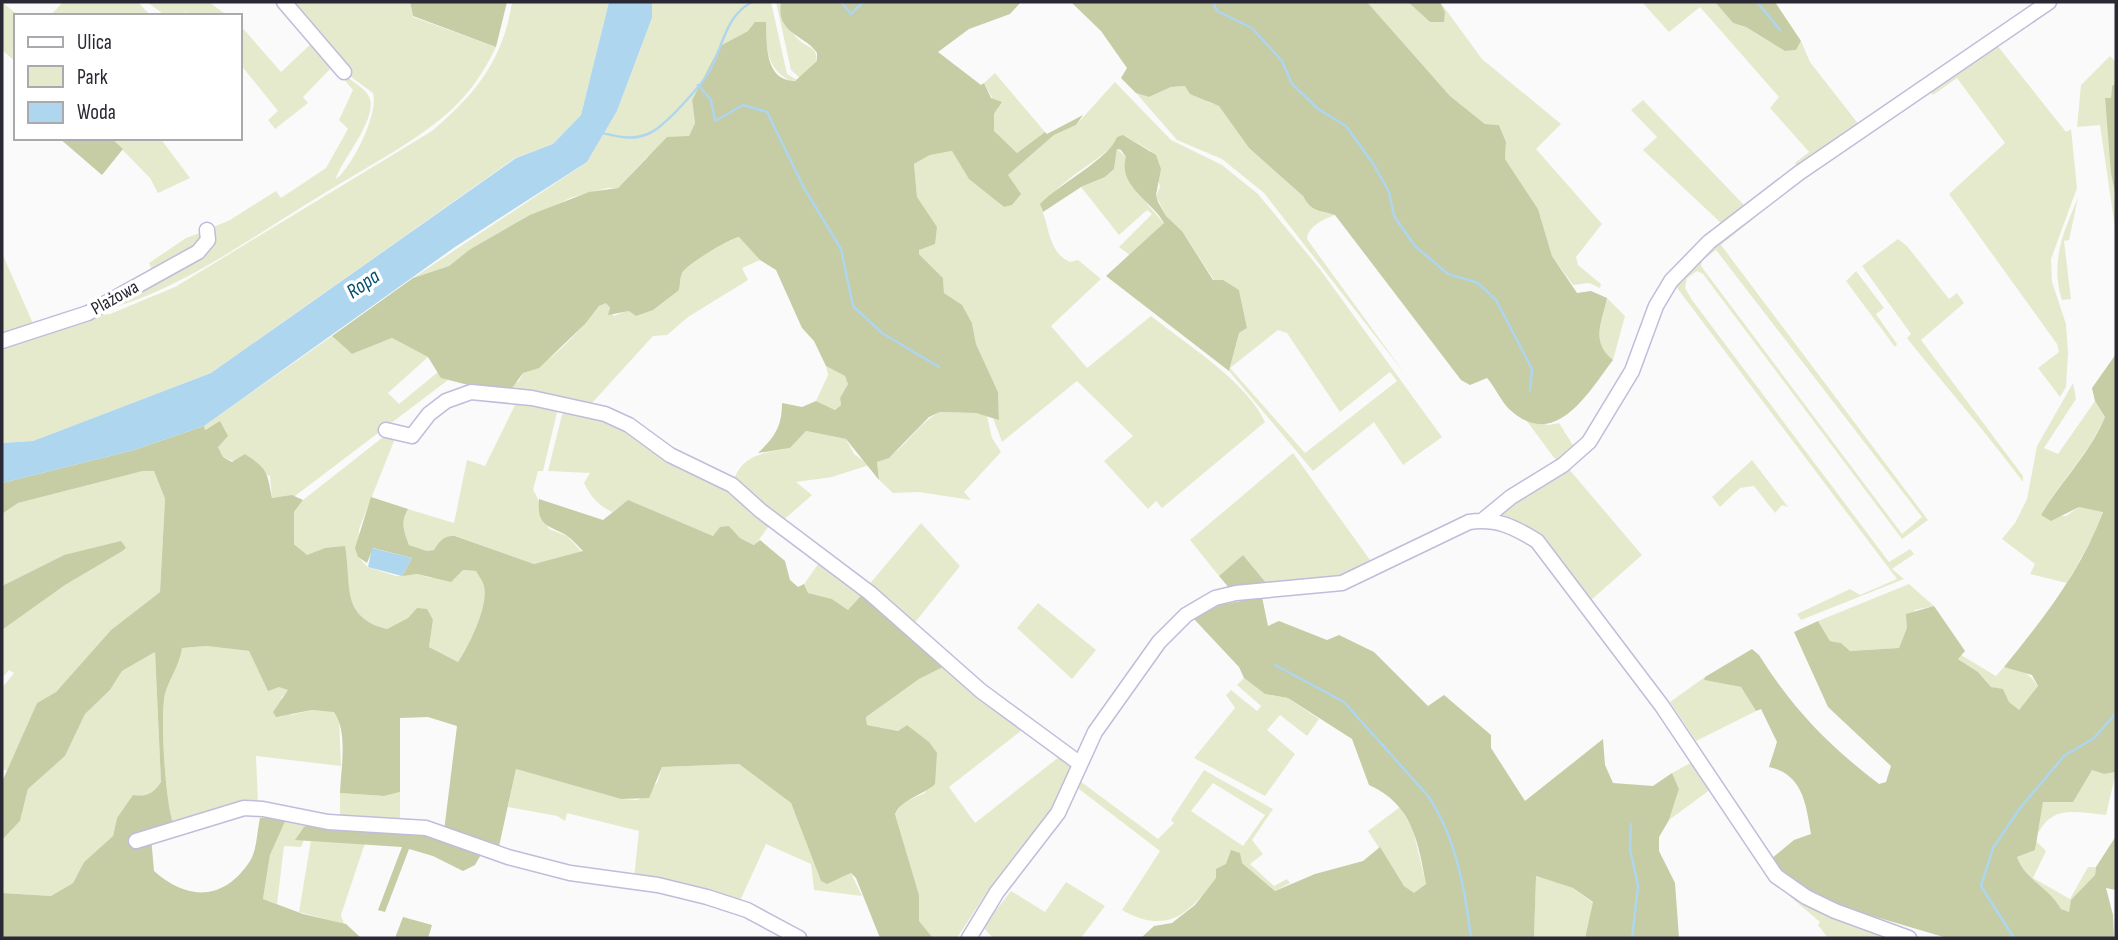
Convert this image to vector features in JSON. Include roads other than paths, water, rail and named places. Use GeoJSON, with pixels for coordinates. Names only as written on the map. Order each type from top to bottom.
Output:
{"type":"FeatureCollection","features":[{"type":"Feature","properties":{"kind":"street"},"geometry":{"type":"LineString","coordinates":[[284,2],[344,72]]}},
{"type":"Feature","properties":{"kind":"street"},"geometry":{"type":"LineString","coordinates":[[1483,520],[1511,497],[1563,465],[1590,442],[1632,371],[1656,306],[1671,281],[1709,242],[1799,173],[2049,2]]}},
{"type":"Feature","properties":{"kind":"street","name":"Plażowa"},"geometry":{"type":"LineString","coordinates":[[2,341],[88,313],[198,252],[208,240],[206,230]]}},
{"type":"Feature","properties":{"kind":"street"},"geometry":{"type":"LineString","coordinates":[[386,430],[412,436],[429,414],[446,401],[471,392],[532,398],[605,414],[629,425],[670,455],[732,485],[802,544],[870,593],[981,691],[1079,762]]}},
{"type":"Feature","properties":{"kind":"street"},"geometry":{"type":"LineString","coordinates":[[969,938],[998,892],[1058,814],[1079,762],[1095,732],[1159,642],[1189,614],[1215,598],[1236,593],[1342,583],[1469,522],[1483,520],[1510,525],[1537,541],[1662,706],[1776,876],[1806,897],[1835,911],[1909,938]]}},
{"type":"Feature","properties":{"kind":"street"},"geometry":{"type":"LineString","coordinates":[[136,841],[244,808],[263,809],[328,822],[426,828],[508,857],[570,873],[646,883],[707,897],[747,910],[799,938]]}},
{"type":"Feature","properties":{"kind":"water","name":"Ropa"},"geometry":{"type":"Polygon","coordinates":[[[609,2],[652,2],[652,18],[617,111],[587,162],[455,247],[204,426],[134,450],[2,483],[2,443],[33,441],[211,373],[516,158],[553,144],[581,115],[609,2]]]}},
{"type":"Feature","properties":{"kind":"water"},"geometry":{"type":"Polygon","coordinates":[[[372,548],[412,558],[402,576],[368,567],[372,548]]]}},
{"type":"Feature","properties":{"kind":"waterway"},"geometry":{"type":"LineString","coordinates":[[602,133],[632,138],[657,129],[706,77],[730,24],[736,15],[752,2]]}},
{"type":"Feature","properties":{"kind":"waterway"},"geometry":{"type":"LineString","coordinates":[[841,2],[851,14],[863,2]]}},
{"type":"Feature","properties":{"kind":"waterway"},"geometry":{"type":"LineString","coordinates":[[1213,2],[1217,11],[1252,28],[1282,61],[1292,84],[1318,109],[1346,126],[1374,165],[1389,192],[1394,216],[1415,246],[1448,274],[1478,283],[1496,300],[1532,369],[1530,391]]}},
{"type":"Feature","properties":{"kind":"waterway"},"geometry":{"type":"LineString","coordinates":[[1757,2],[1780,30]]}},
{"type":"Feature","properties":{"kind":"waterway"},"geometry":{"type":"LineString","coordinates":[[698,85],[711,100],[715,121],[743,105],[767,112],[804,188],[841,249],[853,306],[882,333],[939,367]]}},
{"type":"Feature","properties":{"kind":"waterway"},"geometry":{"type":"LineString","coordinates":[[1275,665],[1344,702],[1428,796],[1446,829],[1458,864],[1471,938]]}},
{"type":"Feature","properties":{"kind":"waterway"},"geometry":{"type":"LineString","coordinates":[[2014,938],[1981,886],[1993,848],[2020,808],[2064,756],[2094,738],[2116,713]]}},
{"type":"Feature","properties":{"kind":"waterway"},"geometry":{"type":"LineString","coordinates":[[1631,824],[1630,849],[1638,886],[1632,938]]}}]}
